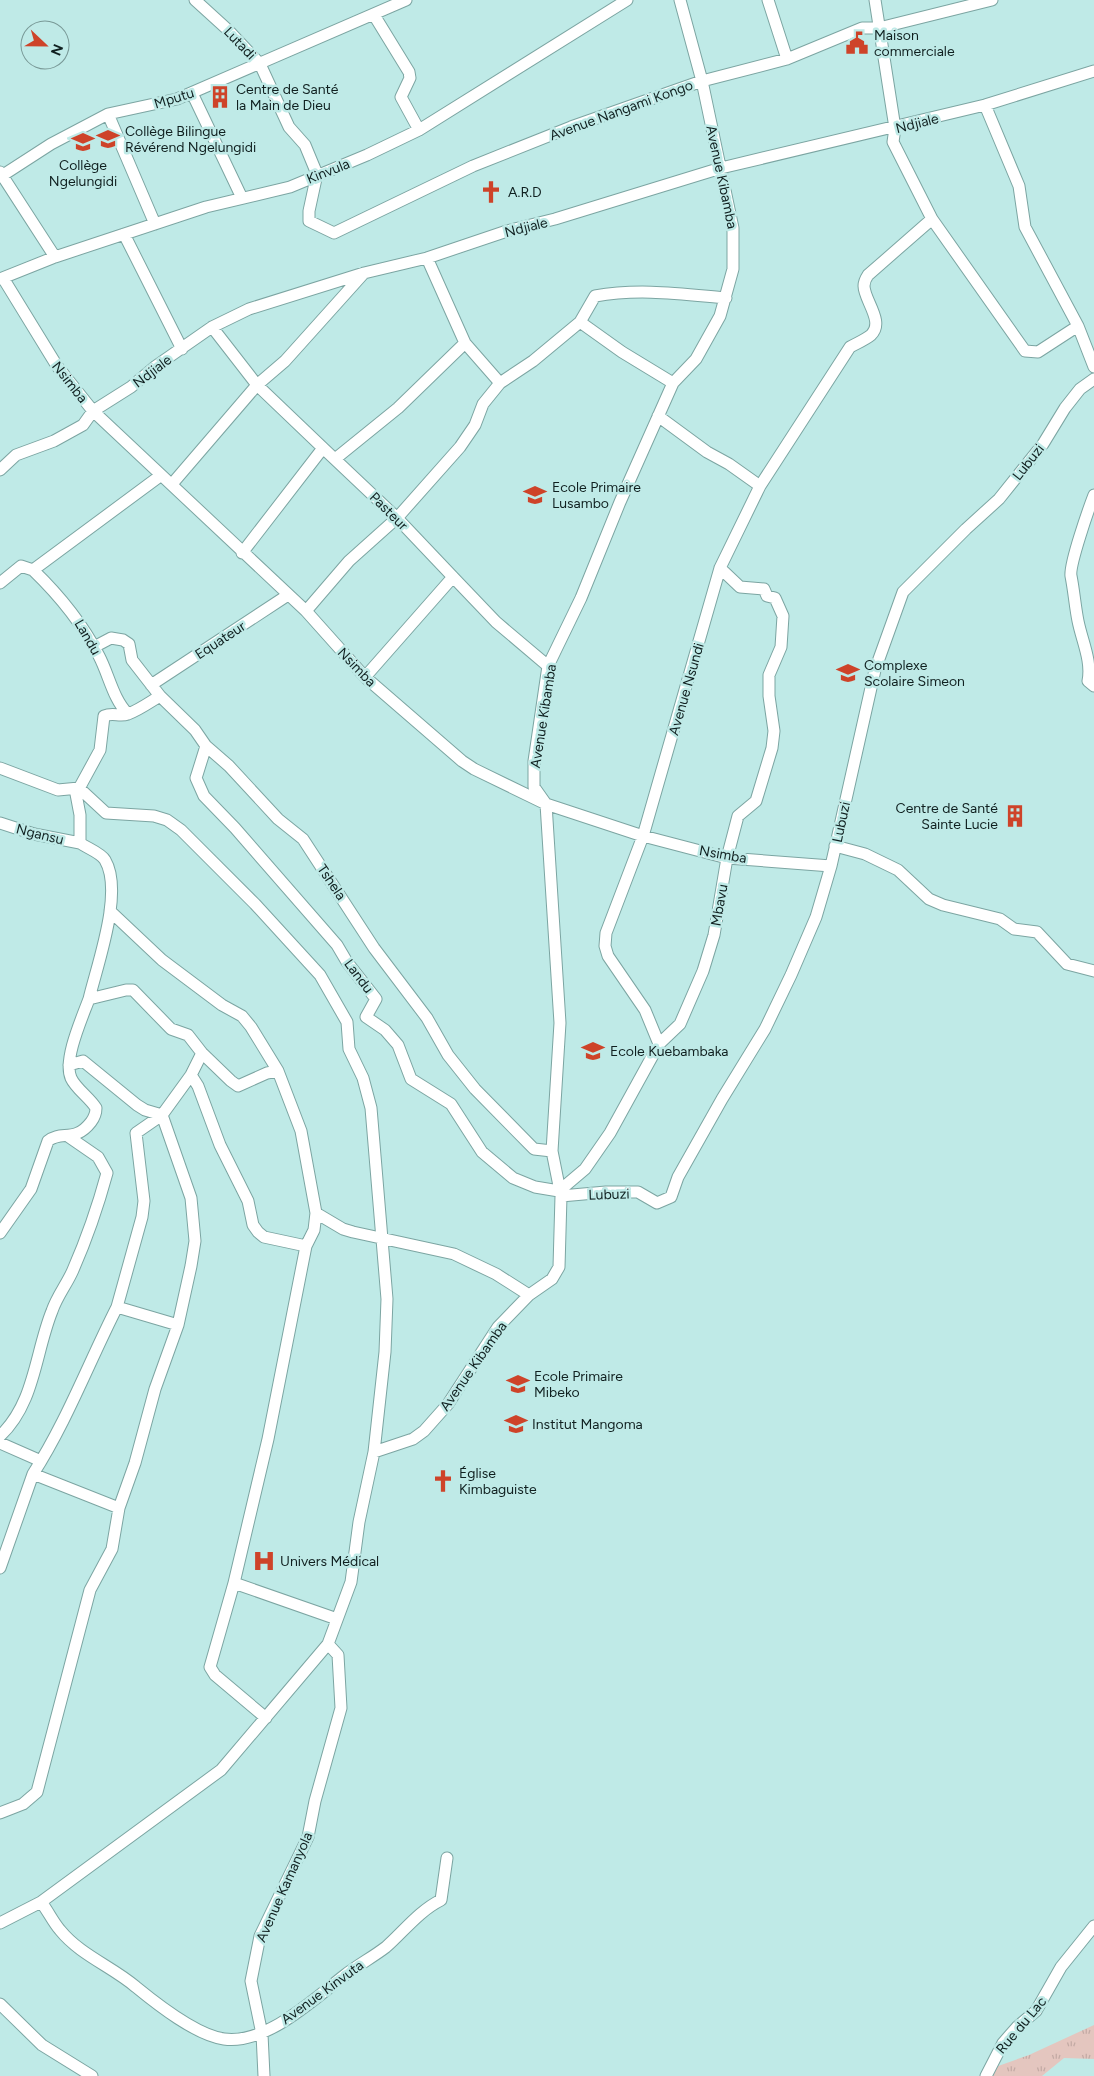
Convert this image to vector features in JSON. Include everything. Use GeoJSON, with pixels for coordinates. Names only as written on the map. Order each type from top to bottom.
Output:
{"type":"FeatureCollection","features":[{"type":"Feature","properties":{"kind":"street","name":"Lutadi"},"geometry":{"type":"LineString","coordinates":[[195,0],[228,30],[260,64],[289,127],[305,146],[317,174]]}},
{"type":"Feature","properties":{"kind":"street","name":"Mputu"},"geometry":{"type":"LineString","coordinates":[[1,175],[51,144],[108,114],[177,99],[406,0]]}},
{"type":"Feature","properties":{"kind":"street","name":"Kinvula"},"geometry":{"type":"LineString","coordinates":[[1,279],[55,257],[155,224],[290,186],[367,155],[419,130],[627,0]]}},
{"type":"Feature","properties":{"kind":"street","name":"Avenue Kibamba"},"geometry":{"type":"LineString","coordinates":[[374,1452],[413,1439],[424,1431],[448,1404],[489,1338],[529,1295],[552,1279],[559,1267],[560,1194],[552,1151],[560,1023],[546,804],[534,787],[534,761],[548,666],[581,598],[620,502],[672,384],[696,360],[720,316],[733,269],[734,228],[702,81],[680,0]]}},
{"type":"Feature","properties":{"kind":"street"},"geometry":{"type":"LineString","coordinates":[[768,0],[787,59]]}},
{"type":"Feature","properties":{"kind":"street"},"geometry":{"type":"LineString","coordinates":[[875,0],[895,128],[893,142],[932,219],[1024,351],[1038,352],[1078,326]]}},
{"type":"Feature","properties":{"kind":"street","name":"Avenue Nangami Kongo"},"geometry":{"type":"LineString","coordinates":[[317,174],[309,218],[312,223],[335,233],[474,166],[571,127],[702,81],[787,59],[862,28],[879,28],[992,0]]}},
{"type":"Feature","properties":{"kind":"street"},"geometry":{"type":"LineString","coordinates":[[374,15],[409,72],[410,78],[401,97],[419,130]]}},
{"type":"Feature","properties":{"kind":"street","name":"Ndjiale"},"geometry":{"type":"LineString","coordinates":[[0,470],[16,455],[54,441],[83,424],[93,411],[212,327],[275,300],[364,273],[427,258],[507,231],[554,219],[721,168],[985,105],[1094,71]]}},
{"type":"Feature","properties":{"kind":"street"},"geometry":{"type":"LineString","coordinates":[[192,93],[242,198]]}},
{"type":"Feature","properties":{"kind":"street"},"geometry":{"type":"LineString","coordinates":[[985,105],[1019,186],[1025,227],[1078,326],[1094,367]]}},
{"type":"Feature","properties":{"kind":"street"},"geometry":{"type":"LineString","coordinates":[[108,114],[155,224]]}},
{"type":"Feature","properties":{"kind":"street"},"geometry":{"type":"LineString","coordinates":[[1,175],[55,257]]}},
{"type":"Feature","properties":{"kind":"street","name":"Avenue Nsundi"},"geometry":{"type":"LineString","coordinates":[[659,1044],[645,1010],[608,956],[605,946],[610,921],[643,836],[720,568],[760,486],[850,347],[872,334],[875,327],[874,310],[867,302],[864,287],[868,275],[932,219]]}},
{"type":"Feature","properties":{"kind":"street"},"geometry":{"type":"LineString","coordinates":[[124,234],[182,349]]}},
{"type":"Feature","properties":{"kind":"street"},"geometry":{"type":"LineString","coordinates":[[427,258],[465,344],[500,383]]}},
{"type":"Feature","properties":{"kind":"street"},"geometry":{"type":"LineString","coordinates":[[172,484],[257,385],[285,361],[364,273]]}},
{"type":"Feature","properties":{"kind":"street","name":"Nsimba"},"geometry":{"type":"LineString","coordinates":[[1,279],[60,371],[93,411],[160,476],[172,484],[242,553],[306,611],[365,677],[462,761],[474,769],[546,804],[643,836],[727,858],[831,866]]}},
{"type":"Feature","properties":{"kind":"street"},"geometry":{"type":"LineString","coordinates":[[306,611],[348,561],[396,518],[460,447],[475,424],[484,404],[500,383],[533,361],[580,322],[595,296],[616,292],[647,290],[726,298]]}},
{"type":"Feature","properties":{"kind":"street"},"geometry":{"type":"LineString","coordinates":[[580,322],[672,384]]}},
{"type":"Feature","properties":{"kind":"street","name":"Pasteur"},"geometry":{"type":"LineString","coordinates":[[212,327],[257,385],[396,518],[496,622],[548,666]]}},
{"type":"Feature","properties":{"kind":"street"},"geometry":{"type":"LineString","coordinates":[[335,458],[398,408],[465,344]]}},
{"type":"Feature","properties":{"kind":"street","name":"Lubuzi"},"geometry":{"type":"LineString","coordinates":[[560,1194],[638,1192],[656,1203],[671,1196],[678,1178],[722,1099],[766,1029],[792,975],[816,917],[836,846],[871,686],[903,592],[966,529],[999,500],[1043,444],[1065,408],[1080,389],[1094,379]]}},
{"type":"Feature","properties":{"kind":"street"},"geometry":{"type":"LineString","coordinates":[[658,416],[707,452],[729,464],[760,486]]}},
{"type":"Feature","properties":{"kind":"street"},"geometry":{"type":"LineString","coordinates":[[242,553],[323,448]]}},
{"type":"Feature","properties":{"kind":"street"},"geometry":{"type":"LineString","coordinates":[[0,583],[21,566],[33,570],[160,476]]}},
{"type":"Feature","properties":{"kind":"street"},"geometry":{"type":"LineString","coordinates":[[1094,495],[1070,574],[1075,587],[1078,620],[1090,668],[1088,681],[1094,686]]}},
{"type":"Feature","properties":{"kind":"street","name":"Mbavu"},"geometry":{"type":"LineString","coordinates":[[560,1194],[585,1169],[602,1146],[659,1044],[680,1024],[703,971],[714,935],[727,858],[738,816],[756,801],[772,748],[774,731],[769,696],[769,676],[781,647],[783,616],[775,598],[767,596],[764,589],[740,587],[720,568]]}},
{"type":"Feature","properties":{"kind":"street","name":"Landu"},"geometry":{"type":"LineString","coordinates":[[33,570],[75,614],[109,674],[119,704],[128,714]]}},
{"type":"Feature","properties":{"kind":"street"},"geometry":{"type":"LineString","coordinates":[[365,677],[453,577]]}},
{"type":"Feature","properties":{"kind":"street","name":"Equateur"},"geometry":{"type":"LineString","coordinates":[[151,685],[288,595]]}},
{"type":"Feature","properties":{"kind":"street","name":"Tshela"},"geometry":{"type":"LineString","coordinates":[[94,647],[111,638],[123,640],[129,644],[132,660],[160,696],[195,730],[206,746],[235,772],[278,818],[303,839],[374,948],[427,1018],[448,1054],[475,1089],[534,1149],[552,1151]]}},
{"type":"Feature","properties":{"kind":"street"},"geometry":{"type":"LineString","coordinates":[[0,1233],[31,1189],[48,1141],[54,1137],[69,1136],[83,1131],[96,1112],[90,1100],[71,1077],[69,1065],[88,1000],[110,911],[112,883],[111,872],[104,858],[80,843],[80,815],[76,794],[100,750],[104,716],[113,713],[120,715],[128,714],[160,696]]}},
{"type":"Feature","properties":{"kind":"street","name":"Landu"},"geometry":{"type":"LineString","coordinates":[[206,746],[196,778],[204,796],[235,828],[337,945],[347,962],[376,999],[366,1017],[384,1030],[398,1045],[411,1079],[451,1104],[482,1152],[513,1178],[534,1187],[560,1194]]}},
{"type":"Feature","properties":{"kind":"street"},"geometry":{"type":"LineString","coordinates":[[0,768],[58,790],[79,788],[106,813],[154,816],[167,820],[181,830],[255,904],[320,975],[348,1022],[348,1049],[363,1078],[370,1100],[375,1129],[387,1299],[385,1352],[374,1452],[359,1522],[352,1582],[328,1644],[221,1770],[41,1902],[0,1923]]}},
{"type":"Feature","properties":{"kind":"street","name":"Ngansu"},"geometry":{"type":"LineString","coordinates":[[0,823],[34,834],[80,843]]}},
{"type":"Feature","properties":{"kind":"street"},"geometry":{"type":"LineString","coordinates":[[836,846],[865,854],[898,870],[929,899],[943,905],[1000,919],[1014,930],[1037,932],[1067,964],[1094,972]]}},
{"type":"Feature","properties":{"kind":"street"},"geometry":{"type":"LineString","coordinates":[[110,911],[162,960],[222,1005],[242,1016],[251,1027],[278,1071],[301,1131],[316,1213],[314,1230],[306,1246],[268,1439],[234,1583],[210,1667],[215,1675],[266,1718]]}},
{"type":"Feature","properties":{"kind":"street"},"geometry":{"type":"LineString","coordinates":[[88,1000],[126,990],[133,990],[171,1029],[188,1035],[202,1053],[238,1086],[267,1073],[278,1071]]}},
{"type":"Feature","properties":{"kind":"street"},"geometry":{"type":"LineString","coordinates":[[0,1568],[33,1474],[72,1402],[90,1360],[117,1307],[142,1217],[144,1202],[135,1136],[138,1130],[162,1115],[191,1075],[202,1053]]}},
{"type":"Feature","properties":{"kind":"street"},"geometry":{"type":"LineString","coordinates":[[69,1065],[83,1061],[137,1105],[145,1110],[162,1115]]}},
{"type":"Feature","properties":{"kind":"street"},"geometry":{"type":"LineString","coordinates":[[191,1075],[198,1086],[220,1145],[248,1201],[253,1225],[264,1238],[306,1246]]}},
{"type":"Feature","properties":{"kind":"street"},"geometry":{"type":"LineString","coordinates":[[0,1813],[23,1804],[37,1792],[90,1590],[110,1554],[119,1508],[178,1324],[191,1266],[195,1235],[191,1198],[186,1179],[162,1115]]}},
{"type":"Feature","properties":{"kind":"street"},"geometry":{"type":"LineString","coordinates":[[0,1436],[17,1417],[26,1397],[52,1310],[72,1271],[94,1219],[107,1173],[98,1157],[69,1136]]}},
{"type":"Feature","properties":{"kind":"street"},"geometry":{"type":"LineString","coordinates":[[316,1213],[343,1229],[456,1254],[496,1274],[529,1295]]}},
{"type":"Feature","properties":{"kind":"street"},"geometry":{"type":"LineString","coordinates":[[117,1307],[178,1324]]}},
{"type":"Feature","properties":{"kind":"street"},"geometry":{"type":"LineString","coordinates":[[0,1443],[41,1461]]}},
{"type":"Feature","properties":{"kind":"street"},"geometry":{"type":"LineString","coordinates":[[33,1474],[119,1508]]}},
{"type":"Feature","properties":{"kind":"street"},"geometry":{"type":"LineString","coordinates":[[234,1583],[337,1619]]}},
{"type":"Feature","properties":{"kind":"street","name":"Avenue Kamanyola"},"geometry":{"type":"LineString","coordinates":[[264,2076],[262,2034],[250,1981],[260,1936],[308,1837],[315,1801],[341,1708],[338,1655],[328,1644]]}},
{"type":"Feature","properties":{"kind":"street","name":"Avenue Kinvuta"},"geometry":{"type":"LineString","coordinates":[[41,1902],[61,1931],[79,1947],[125,1977],[164,2008],[197,2029],[224,2039],[262,2034],[314,2001],[346,1974],[385,1948],[424,1910],[441,1900],[447,1858]]}},
{"type":"Feature","properties":{"kind":"street","name":"Rue du Lac"},"geometry":{"type":"LineString","coordinates":[[986,2076],[1003,2043],[1017,2027],[1036,2011],[1061,1967],[1094,1926]]}},
{"type":"Feature","properties":{"kind":"street"},"geometry":{"type":"LineString","coordinates":[[0,2004],[42,2045],[92,2076]]}},
{"type":"Feature","properties":{"kind":"green space"},"geometry":{"type":"Polygon","coordinates":[[[1094,2025],[1094,2059],[1064,2058],[1042,2076],[984,2076],[984,2071],[1029,2055],[1094,2025]]]}},
{"type":"Feature","properties":{"kind":"place","name":"Maison commerciale"},"geometry":{"type":"Point","coordinates":[857,43]}},
{"type":"Feature","properties":{"kind":"place","name":"Centre de Santé la Main de Dieu"},"geometry":{"type":"Point","coordinates":[220,97]}},
{"type":"Feature","properties":{"kind":"place","name":"Collège Bilingue Révérend Ngelungidi"},"geometry":{"type":"Point","coordinates":[108,139]}},
{"type":"Feature","properties":{"kind":"place","name":"Collège Ngelungidi"},"geometry":{"type":"Point","coordinates":[83,142]}},
{"type":"Feature","properties":{"kind":"place","name":"A.R.D"},"geometry":{"type":"Point","coordinates":[491,192]}},
{"type":"Feature","properties":{"kind":"place","name":"Ecole Primaire Lusambo"},"geometry":{"type":"Point","coordinates":[535,495]}},
{"type":"Feature","properties":{"kind":"place","name":"Complexe Scolaire Simeon"},"geometry":{"type":"Point","coordinates":[848,673]}},
{"type":"Feature","properties":{"kind":"place","name":"Centre de Santé Sainte Lucie"},"geometry":{"type":"Point","coordinates":[1015,816]}},
{"type":"Feature","properties":{"kind":"place","name":"Ecole Kuebambaka"},"geometry":{"type":"Point","coordinates":[593,1051]}},
{"type":"Feature","properties":{"kind":"place","name":"Ecole Primaire Mibeko"},"geometry":{"type":"Point","coordinates":[518,1384]}},
{"type":"Feature","properties":{"kind":"place","name":"Institut Mangoma"},"geometry":{"type":"Point","coordinates":[516,1424]}},
{"type":"Feature","properties":{"kind":"place","name":"Église Kimbaguiste"},"geometry":{"type":"Point","coordinates":[443,1481]}},
{"type":"Feature","properties":{"kind":"place","name":"Univers Médical"},"geometry":{"type":"Point","coordinates":[264,1561]}}]}
